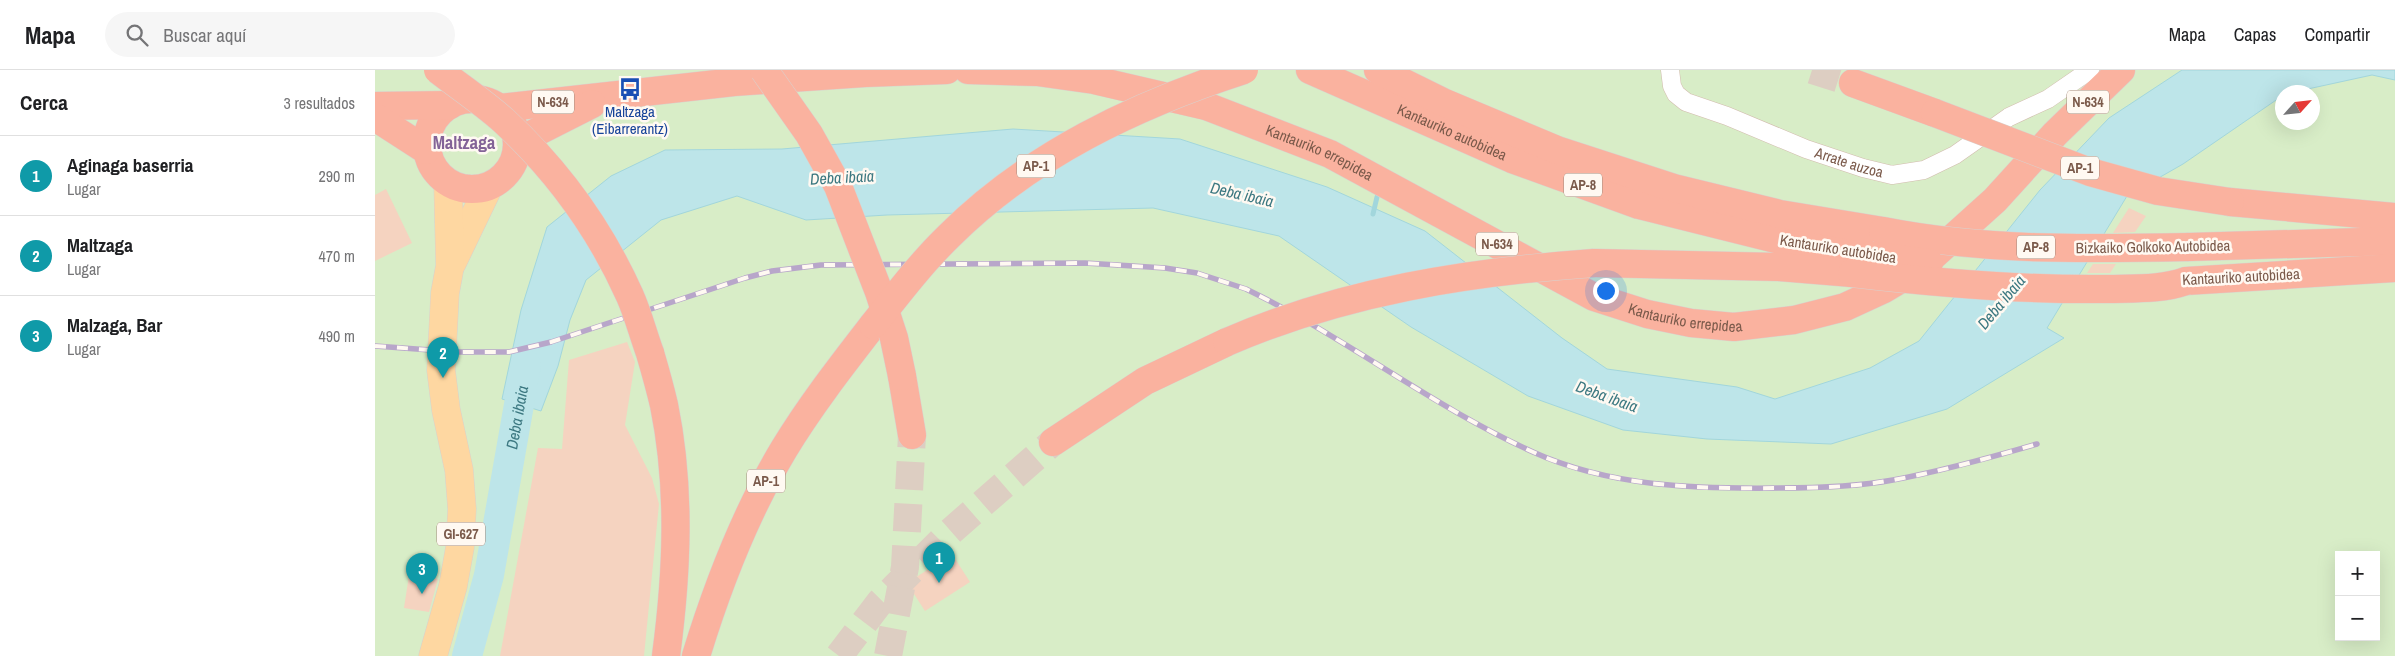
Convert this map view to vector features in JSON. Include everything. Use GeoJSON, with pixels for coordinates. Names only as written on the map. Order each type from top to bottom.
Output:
{"type":"FeatureCollection","features":[{"type":"Feature","properties":{"kind":"highway"},"geometry":{"type":"LineString","coordinates":[[438,70],[503,121],[547,163],[577,202],[602,241],[630,297],[650,353],[664,405],[676,499],[673,600],[666,656]]}},
{"type":"Feature","properties":{"kind":"highway"},"geometry":{"type":"LineString","coordinates":[[764,70],[809,134],[838,186],[879,292],[894,338],[912,435]]}},
{"type":"Feature","properties":{"kind":"highway","name":"N-634"},"geometry":{"type":"LineString","coordinates":[[500,108],[734,82],[865,73],[947,70]]}},
{"type":"Feature","properties":{"kind":"highway","name":"Kantauriko errepidea"},"geometry":{"type":"LineString","coordinates":[[969,70],[1046,73],[1094,80],[1206,106],[1330,154],[1594,297],[1647,314],[1691,323],[1734,326],[1794,320],[1845,307],[1884,290],[1909,274],[1941,249],[1995,200],[2055,134],[2121,70]]}},
{"type":"Feature","properties":{"kind":"highway","name":"AP-1"},"geometry":{"type":"LineString","coordinates":[[696,656],[711,607],[734,547],[759,494],[790,440],[829,383],[873,325],[909,280],[949,236],[988,202],[1041,162],[1095,131],[1142,108],[1244,70]]}},
{"type":"Feature","properties":{"kind":"highway","name":"Kantauriko autobidea"},"geometry":{"type":"LineString","coordinates":[[1310,70],[1512,158],[1639,205],[1784,241],[1862,264],[2186,281],[2395,268]]}},
{"type":"Feature","properties":{"kind":"highway","name":"Kantauriko autobidea"},"geometry":{"type":"LineString","coordinates":[[1378,70],[1445,103],[1557,150],[1674,188],[1780,214],[1883,231]]}},
{"type":"Feature","properties":{"kind":"highway","name":"AP-1"},"geometry":{"type":"LineString","coordinates":[[1853,84],[2090,172],[2158,191],[2230,202],[2395,217]]}},
{"type":"Feature","properties":{"kind":"highway","name":"N-634"},"geometry":{"type":"LineString","coordinates":[[426,150],[428,130],[439,112],[455,101],[473,98],[488,101],[500,108],[513,124],[517,142],[606,97]]}},
{"type":"Feature","properties":{"kind":"highway","name":"N-634"},"geometry":{"type":"LineString","coordinates":[[375,106],[450,105]]}},
{"type":"Feature","properties":{"kind":"highway"},"geometry":{"type":"LineString","coordinates":[[375,118],[426,150],[432,167],[448,183],[467,190],[489,186],[503,178],[510,169],[516,154],[517,142]]}},
{"type":"Feature","properties":{"kind":"highway","name":"Bizkaiko Golkoko Autobidea"},"geometry":{"type":"LineString","coordinates":[[1883,231],[1922,239],[2015,247],[2189,247],[2395,240]]}},
{"type":"Feature","properties":{"kind":"highway"},"geometry":{"type":"LineString","coordinates":[[1053,442],[1145,381],[1227,342],[1302,314],[1385,291],[1455,276],[1594,263],[1779,266],[1862,264]]}},
{"type":"Feature","properties":{"kind":"main road","name":"GI-627"},"geometry":{"type":"LineString","coordinates":[[433,656],[453,586],[460,547],[462,509],[459,470],[446,410],[441,370],[444,302],[450,266],[448,183]]}},
{"type":"Feature","properties":{"kind":"main road","name":"GI-627"},"geometry":{"type":"LineString","coordinates":[[450,266],[489,186]]}},
{"type":"Feature","properties":{"kind":"street","name":"Arrate auzoa"},"geometry":{"type":"LineString","coordinates":[[1671,70],[1672,86],[1676,94],[1686,102],[1727,116],[1806,149],[1863,168],[1892,175],[1924,170],[1955,155],[2009,118],[2048,99],[2090,70]]}},
{"type":"Feature","properties":{"kind":"green space"},"geometry":{"type":"Polygon","coordinates":[[[375,70],[2395,70],[2395,656],[375,656],[375,70]]]}},
{"type":"Feature","properties":{"kind":"water"},"geometry":{"type":"Polygon","coordinates":[[[2182,70],[2395,70],[2395,80],[2372,75],[2320,86],[2275,85],[2275,101],[2183,164],[2127,196],[2047,328],[2064,338],[1947,409],[1831,444],[1707,439],[1623,430],[1528,396],[1411,327],[1279,236],[1153,208],[887,215],[806,220],[737,196],[661,220],[586,280],[570,320],[558,366],[541,411],[502,399],[521,310],[547,227],[611,176],[665,150],[782,149],[1013,129],[1180,139],[1327,187],[1425,231],[1562,338],[1607,369],[1737,387],[1775,399],[1870,368],[1919,341],[2040,190],[2109,118],[2182,70]]]}},
{"type":"Feature","properties":{"kind":"building"},"geometry":{"type":"Polygon","coordinates":[[[386,189],[412,243],[375,261],[375,195],[386,189]]]}},
{"type":"Feature","properties":{"kind":"building"},"geometry":{"type":"Polygon","coordinates":[[[2129,208],[2146,216],[2135,232],[2113,233],[2129,208]]]}},
{"type":"Feature","properties":{"kind":"building"},"geometry":{"type":"Polygon","coordinates":[[[2093,264],[2116,264],[2110,273],[2087,273],[2093,264]]]}},
{"type":"Feature","properties":{"kind":"building"},"geometry":{"type":"Polygon","coordinates":[[[627,342],[635,362],[625,425],[652,478],[659,504],[644,656],[500,656],[538,448],[562,449],[569,360],[627,342]]]}},
{"type":"Feature","properties":{"kind":"building"},"geometry":{"type":"Polygon","coordinates":[[[952,554],[970,582],[925,611],[907,583],[952,554]]]}},
{"type":"Feature","properties":{"kind":"building"},"geometry":{"type":"Polygon","coordinates":[[[409,575],[438,579],[429,612],[404,608],[409,575]]]}},
{"type":"Feature","properties":{"kind":"waterway"},"geometry":{"type":"LineString","coordinates":[[1373,214],[1377,197]]}},
{"type":"Feature","properties":{"kind":"waterway","name":"Deba ibaia"},"geometry":{"type":"LineString","coordinates":[[467,656],[489,575],[526,365]]}},
{"type":"Feature","properties":{"kind":"tunnel"},"geometry":{"type":"LineString","coordinates":[[1812,70],[1853,83]]}},
{"type":"Feature","properties":{"kind":"tunnel"},"geometry":{"type":"LineString","coordinates":[[888,656],[905,567],[912,435]]}},
{"type":"Feature","properties":{"kind":"tunnel"},"geometry":{"type":"LineString","coordinates":[[839,656],[880,602],[950,532],[1053,442]]}},
{"type":"Feature","properties":{"kind":"railway"},"geometry":{"type":"LineString","coordinates":[[375,346],[458,352],[509,352],[551,342],[745,278],[772,271],[821,265],[1085,263],[1165,268],[1197,273],[1246,289],[1319,328],[1424,393],[1496,434],[1562,464],[1592,473],[1623,479],[1654,484],[1716,488],[1850,486],[1929,473],[2037,444]]}},
{"type":"Feature","properties":{"kind":"place","name":"Maltzaga (Eibarrerantz)"},"geometry":{"type":"Point","coordinates":[630,89]}},
{"type":"Feature","properties":{"kind":"place","name":"Maltzaga"},"geometry":{"type":"Point","coordinates":[443,378]}},
{"type":"Feature","properties":{"kind":"place","name":"Aginaga baserria"},"geometry":{"type":"Point","coordinates":[939,583]}},
{"type":"Feature","properties":{"kind":"place","name":"Malzaga, Bar"},"geometry":{"type":"Point","coordinates":[422,594]}},
{"type":"Feature","properties":{"kind":"district","name":"Maltzaga"},"geometry":{"type":"Point","coordinates":[464,143]}}]}
